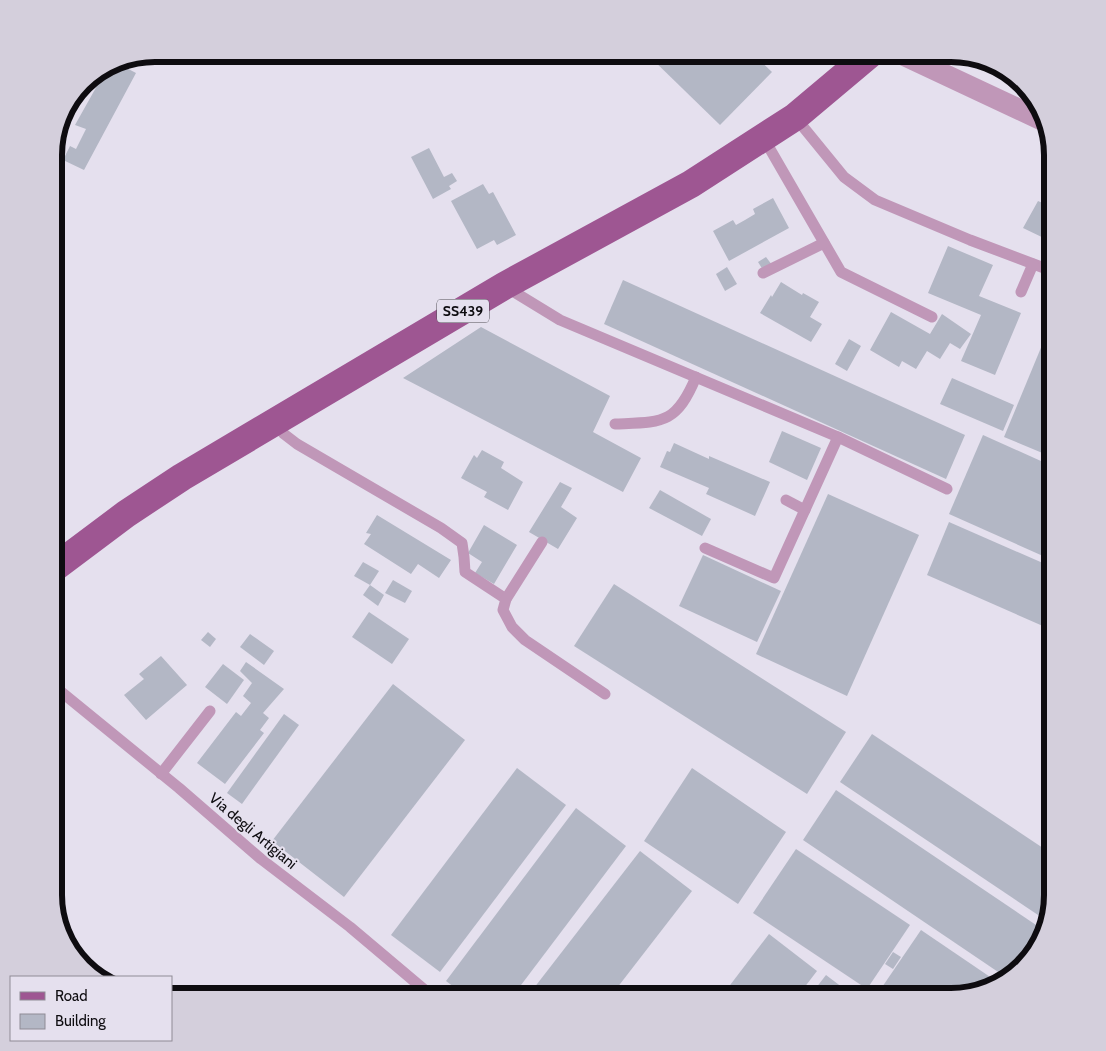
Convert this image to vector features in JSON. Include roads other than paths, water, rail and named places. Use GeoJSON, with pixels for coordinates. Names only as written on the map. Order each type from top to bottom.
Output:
{"type":"FeatureCollection","features":[{"type":"Feature","properties":{"kind":"main road","name":"SS439"},"geometry":{"type":"LineString","coordinates":[[63,561],[126,514],[182,477],[275,424],[504,286],[691,184],[794,117],[857,62]]}},
{"type":"Feature","properties":{"kind":"street"},"geometry":{"type":"LineString","coordinates":[[918,62],[1035,117]]}},
{"type":"Feature","properties":{"kind":"lane"},"geometry":{"type":"LineString","coordinates":[[794,117],[844,177],[876,200],[970,240],[1043,268]]}},
{"type":"Feature","properties":{"kind":"lane"},"geometry":{"type":"LineString","coordinates":[[763,137],[841,272],[932,317]]}},
{"type":"Feature","properties":{"kind":"lane"},"geometry":{"type":"LineString","coordinates":[[763,273],[824,243]]}},
{"type":"Feature","properties":{"kind":"lane"},"geometry":{"type":"LineString","coordinates":[[1021,292],[1033,264]]}},
{"type":"Feature","properties":{"kind":"lane"},"geometry":{"type":"LineString","coordinates":[[504,286],[560,320],[838,437],[947,489]]}},
{"type":"Feature","properties":{"kind":"lane"},"geometry":{"type":"LineString","coordinates":[[615,424],[656,422],[674,413],[688,397],[696,377]]}},
{"type":"Feature","properties":{"kind":"lane"},"geometry":{"type":"LineString","coordinates":[[275,424],[297,444],[441,528],[462,543],[465,572],[506,599]]}},
{"type":"Feature","properties":{"kind":"lane"},"geometry":{"type":"LineString","coordinates":[[705,548],[774,578],[838,437]]}},
{"type":"Feature","properties":{"kind":"lane"},"geometry":{"type":"LineString","coordinates":[[786,500],[805,510]]}},
{"type":"Feature","properties":{"kind":"lane"},"geometry":{"type":"LineString","coordinates":[[542,542],[506,599],[503,610],[512,627],[525,640],[605,694]]}},
{"type":"Feature","properties":{"kind":"lane","name":"Via degli Artigiani"},"geometry":{"type":"LineString","coordinates":[[63,693],[262,859],[350,927],[423,988]]}},
{"type":"Feature","properties":{"kind":"lane"},"geometry":{"type":"LineString","coordinates":[[161,774],[210,711]]}}]}
